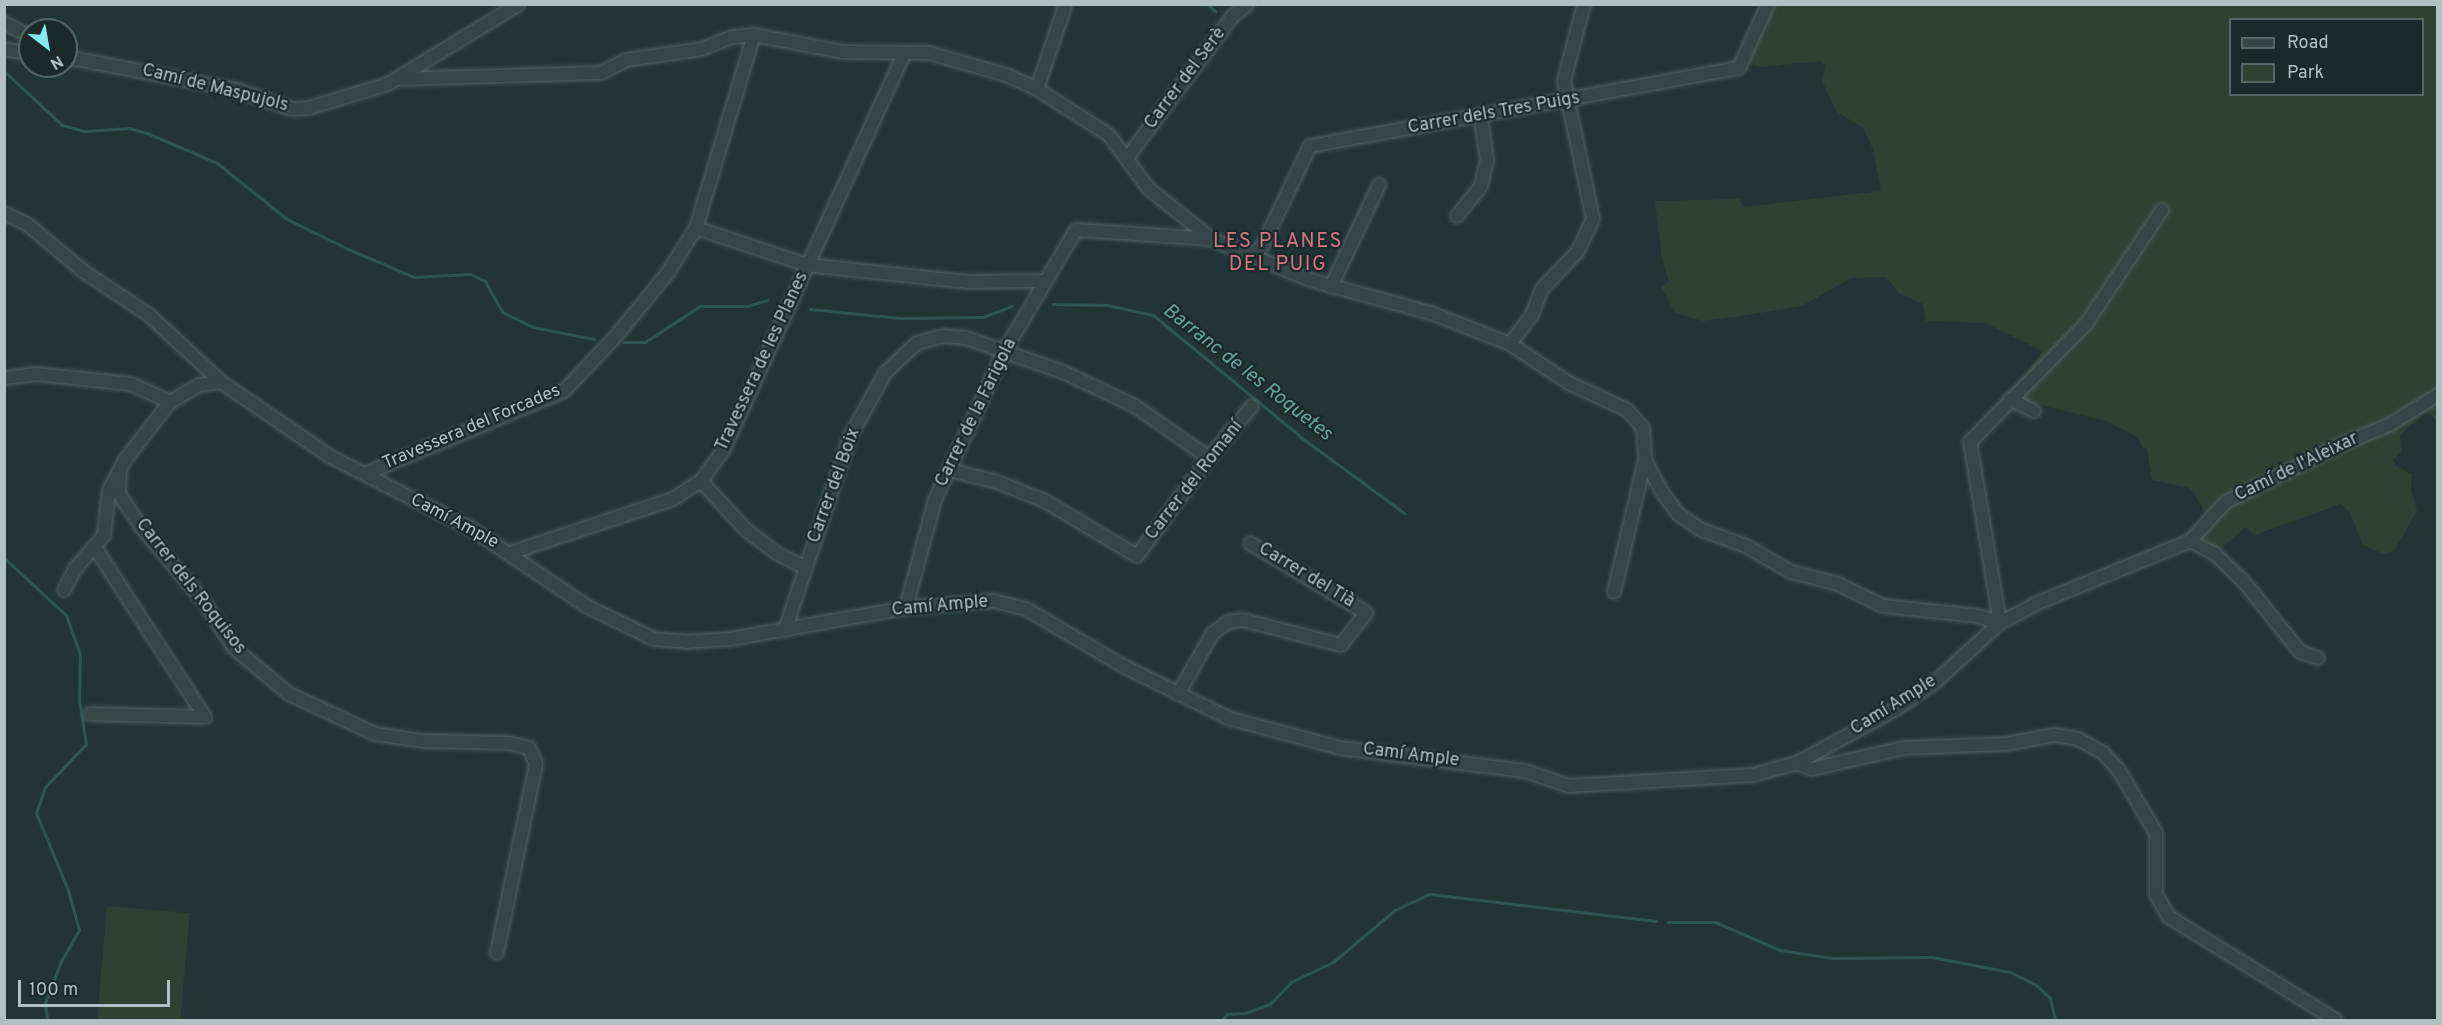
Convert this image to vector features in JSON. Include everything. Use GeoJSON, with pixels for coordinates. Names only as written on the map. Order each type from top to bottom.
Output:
{"type":"FeatureCollection","features":[{"type":"Feature","properties":{"kind":"street","name":"Camí de Maspujols"},"geometry":{"type":"LineString","coordinates":[[78,59],[237,90],[292,109],[333,104],[397,79],[519,4]]}},
{"type":"Feature","properties":{"kind":"street"},"geometry":{"type":"LineString","coordinates":[[1037,88],[1066,4]]}},
{"type":"Feature","properties":{"kind":"street","name":"Carrer del Serè"},"geometry":{"type":"LineString","coordinates":[[1127,158],[1233,16],[1248,4]]}},
{"type":"Feature","properties":{"kind":"street"},"geometry":{"type":"LineString","coordinates":[[1510,344],[1532,315],[1542,289],[1578,251],[1593,219],[1588,181],[1565,101],[1564,81],[1584,4]]}},
{"type":"Feature","properties":{"kind":"street","name":"Carrer dels Tres Puigs"},"geometry":{"type":"LineString","coordinates":[[1244,255],[1255,253],[1262,247],[1310,146],[1481,118],[1739,68],[1768,4]]}},
{"type":"Feature","properties":{"kind":"street"},"geometry":{"type":"LineString","coordinates":[[4,23],[18,30]]}},
{"type":"Feature","properties":{"kind":"street"},"geometry":{"type":"LineString","coordinates":[[397,79],[601,73],[626,60],[682,53],[732,37],[754,35],[843,52],[904,53],[950,58],[1037,88],[1109,135],[1149,189],[1213,240],[1244,255],[1331,287],[1431,313],[1510,344],[1569,382],[1627,410],[1638,420],[1645,460],[1678,514],[1791,572],[1838,584],[1883,606],[1978,616],[2000,623],[1970,442],[2086,324],[2162,210]]}},
{"type":"Feature","properties":{"kind":"street","name":"Travessera del Forcades"},"geometry":{"type":"LineString","coordinates":[[367,473],[564,392],[643,304],[696,228],[754,35]]}},
{"type":"Feature","properties":{"kind":"street","name":"Travessera de les Planes"},"geometry":{"type":"LineString","coordinates":[[510,553],[673,499],[701,482],[723,451],[904,53]]}},
{"type":"Feature","properties":{"kind":"street"},"geometry":{"type":"LineString","coordinates":[[1457,216],[1481,186],[1487,161],[1481,118]]}},
{"type":"Feature","properties":{"kind":"street"},"geometry":{"type":"LineString","coordinates":[[1331,287],[1380,185]]}},
{"type":"Feature","properties":{"kind":"street","name":"Camí Ample"},"geometry":{"type":"LineString","coordinates":[[4,213],[27,224],[83,271],[149,315],[221,382],[331,457],[510,553],[588,607],[654,639],[697,641],[785,630],[906,608],[994,601],[1026,609],[1178,694],[1228,718],[1340,748],[1525,771],[1569,786],[1753,776],[1797,763],[1912,699],[2000,623]]}},
{"type":"Feature","properties":{"kind":"street"},"geometry":{"type":"LineString","coordinates":[[696,228],[807,266],[968,282],[1044,281]]}},
{"type":"Feature","properties":{"kind":"street","name":"Carrer de la Farigola"},"geometry":{"type":"LineString","coordinates":[[906,608],[935,500],[1005,350],[1076,230],[1213,240]]}},
{"type":"Feature","properties":{"kind":"street","name":"Carrer del Boix"},"geometry":{"type":"LineString","coordinates":[[785,630],[850,437],[885,373],[899,357],[917,343],[944,336],[966,338],[1063,372],[1135,406],[1209,458]]}},
{"type":"Feature","properties":{"kind":"street"},"geometry":{"type":"LineString","coordinates":[[4,378],[35,374],[131,384],[170,402]]}},
{"type":"Feature","properties":{"kind":"street"},"geometry":{"type":"LineString","coordinates":[[64,590],[75,569],[96,549],[104,535],[109,490],[170,402],[199,385],[221,382]]}},
{"type":"Feature","properties":{"kind":"street","name":"Camí de l'Aleixar"},"geometry":{"type":"LineString","coordinates":[[2000,623],[2071,587],[2190,541],[2226,502],[2338,446],[2389,425],[2438,395]]}},
{"type":"Feature","properties":{"kind":"street"},"geometry":{"type":"LineString","coordinates":[[2010,399],[2034,411]]}},
{"type":"Feature","properties":{"kind":"street","name":"Carrer del Romaní"},"geometry":{"type":"LineString","coordinates":[[949,470],[996,482],[1045,501],[1137,556],[1209,458],[1252,406]]}},
{"type":"Feature","properties":{"kind":"street"},"geometry":{"type":"LineString","coordinates":[[1614,592],[1645,460]]}},
{"type":"Feature","properties":{"kind":"street","name":"Carrer dels Roquisos"},"geometry":{"type":"LineString","coordinates":[[120,472],[119,494],[142,528],[204,602],[234,648],[289,694],[375,734],[423,741],[510,743],[529,748],[536,764],[498,953]]}},
{"type":"Feature","properties":{"kind":"street"},"geometry":{"type":"LineString","coordinates":[[701,482],[746,530],[776,553],[805,568]]}},
{"type":"Feature","properties":{"kind":"street"},"geometry":{"type":"LineString","coordinates":[[2190,541],[2214,553],[2245,583],[2300,652],[2314,661]]}},
{"type":"Feature","properties":{"kind":"street","name":"Carrer del Tià"},"geometry":{"type":"LineString","coordinates":[[1178,694],[1213,633],[1228,622],[1243,620],[1341,645],[1366,613],[1250,543]]}},
{"type":"Feature","properties":{"kind":"street"},"geometry":{"type":"LineString","coordinates":[[90,714],[205,717],[96,549]]}},
{"type":"Feature","properties":{"kind":"street"},"geometry":{"type":"LineString","coordinates":[[1797,763],[1812,769],[1904,748],[2006,744],[2054,735],[2078,739],[2103,753],[2118,769],[2156,833],[2156,894],[2169,917],[2337,1020]]}},
{"type":"Feature","properties":{"kind":"green space"},"geometry":{"type":"Polygon","coordinates":[[[1772,5],[2437,5],[2437,420],[2427,412],[2400,435],[2401,452],[2393,460],[2397,467],[2412,474],[2411,489],[2417,511],[2394,551],[2384,554],[2363,545],[2350,513],[2341,504],[2254,535],[2246,527],[2216,552],[2202,546],[2200,539],[2210,524],[2195,494],[2189,488],[2152,480],[2147,448],[2143,448],[2136,436],[2106,421],[2007,397],[2043,351],[1985,323],[1926,321],[1923,304],[1899,293],[1886,277],[1851,278],[1802,306],[1703,321],[1675,313],[1661,287],[1669,282],[1662,259],[1655,201],[1740,199],[1743,207],[1881,191],[1873,149],[1863,128],[1837,112],[1822,81],[1825,65],[1821,61],[1762,67],[1745,64],[1756,47],[1772,5]]]}},
{"type":"Feature","properties":{"kind":"green space"},"geometry":{"type":"Polygon","coordinates":[[[107,906],[190,913],[180,1020],[97,1020],[107,906]]]}},
{"type":"Feature","properties":{"kind":"waterway"},"geometry":{"type":"LineString","coordinates":[[1207,4],[1215,11]]}},
{"type":"Feature","properties":{"kind":"waterway","name":"Barranc de les Roquetes"},"geometry":{"type":"LineString","coordinates":[[4,71],[62,125],[85,131],[129,128],[147,133],[217,163],[287,219],[348,249],[414,277],[470,274],[485,281],[502,312],[533,327],[594,339]]}},
{"type":"Feature","properties":{"kind":"waterway","name":"Barranc de les Roquetes"},"geometry":{"type":"LineString","coordinates":[[624,342],[645,342],[700,306],[747,306],[767,300]]}},
{"type":"Feature","properties":{"kind":"waterway","name":"Barranc de les Roquetes"},"geometry":{"type":"LineString","coordinates":[[1053,304],[1107,305],[1153,315],[1302,438],[1404,513]]}},
{"type":"Feature","properties":{"kind":"waterway","name":"Barranc de les Roquetes"},"geometry":{"type":"LineString","coordinates":[[810,309],[900,318],[983,317],[1012,306]]}},
{"type":"Feature","properties":{"kind":"waterway"},"geometry":{"type":"LineString","coordinates":[[4,558],[66,615],[80,654],[79,700],[86,744],[45,787],[36,813],[68,890],[79,930],[61,961],[45,1003],[47,1020]]}},
{"type":"Feature","properties":{"kind":"waterway"},"geometry":{"type":"LineString","coordinates":[[1222,1020],[1227,1014],[1245,1013],[1270,1004],[1291,982],[1333,962],[1395,910],[1430,894],[1656,921]]}},
{"type":"Feature","properties":{"kind":"waterway"},"geometry":{"type":"LineString","coordinates":[[1668,922],[1715,922],[1780,950],[1832,958],[1932,957],[2010,972],[2035,984],[2050,998],[2055,1020]]}},
{"type":"Feature","properties":{"kind":"district","name":"LES PLANES DEL PUIG"},"geometry":{"type":"Point","coordinates":[1278,254]}}]}
